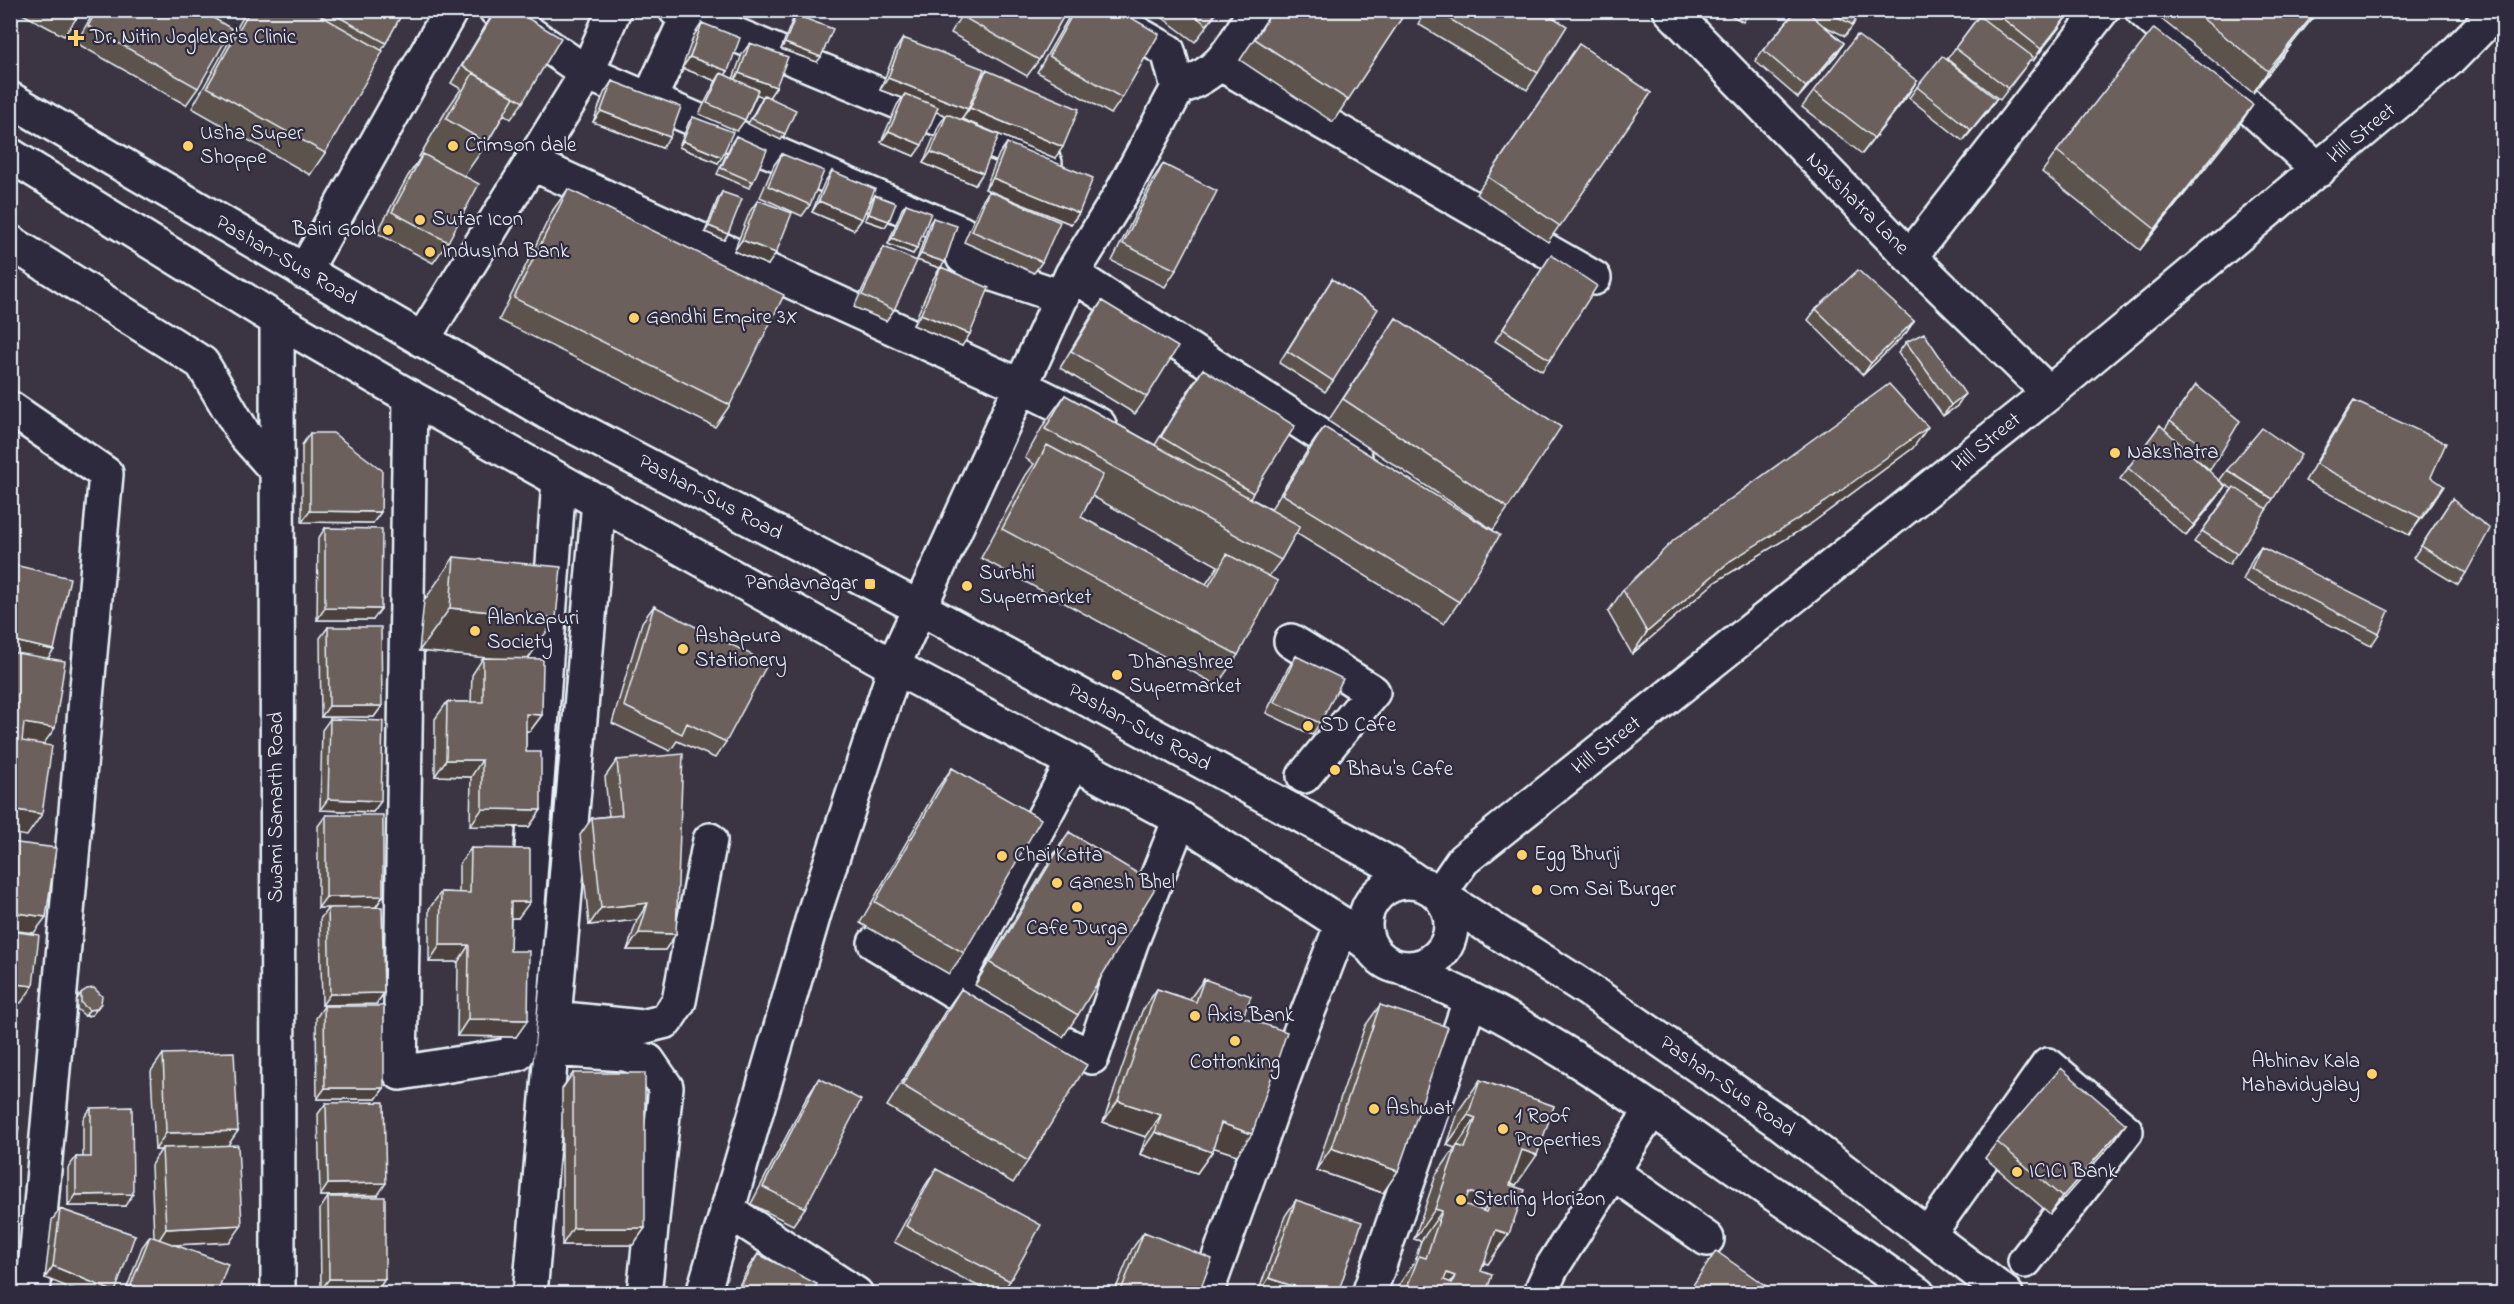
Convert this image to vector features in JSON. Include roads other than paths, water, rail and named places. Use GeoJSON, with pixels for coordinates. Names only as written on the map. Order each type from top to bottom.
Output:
{"type":"FeatureCollection","features":[{"type":"Feature","properties":{"kind":"street"},"geometry":{"type":"LineString","coordinates":[[304,272],[451,10]]}},
{"type":"Feature","properties":{"kind":"street"},"geometry":{"type":"LineString","coordinates":[[496,10],[586,74],[650,98],[961,233],[963,257],[990,273],[1067,286],[1381,474]]}},
{"type":"Feature","properties":{"kind":"street"},"geometry":{"type":"LineString","coordinates":[[422,340],[586,74],[614,10]]}},
{"type":"Feature","properties":{"kind":"street"},"geometry":{"type":"LineString","coordinates":[[1096,10],[1168,51],[1178,88]]}},
{"type":"Feature","properties":{"kind":"street"},"geometry":{"type":"LineString","coordinates":[[702,1293],[816,907],[890,683],[893,666],[1067,286],[1121,194],[1178,88],[1201,79],[1221,64],[1255,10]]}},
{"type":"Feature","properties":{"kind":"street","name":"Nakshatra Lane"},"geometry":{"type":"LineString","coordinates":[[1670,10],[1910,257],[2049,393]]}},
{"type":"Feature","properties":{"kind":"street"},"geometry":{"type":"LineString","coordinates":[[1910,257],[2102,10]]}},
{"type":"Feature","properties":{"kind":"street"},"geometry":{"type":"LineString","coordinates":[[2142,10],[2319,170]]}},
{"type":"Feature","properties":{"kind":"street","name":"Hill Street"},"geometry":{"type":"LineString","coordinates":[[1429,889],[2049,393],[2452,57],[2498,10]]}},
{"type":"Feature","properties":{"kind":"street"},"geometry":{"type":"LineString","coordinates":[[650,98],[682,13],[1077,177]]}},
{"type":"Feature","properties":{"kind":"street"},"geometry":{"type":"LineString","coordinates":[[1221,64],[1594,278]]}},
{"type":"Feature","properties":{"kind":"street","name":"Pashan-Sus Road"},"geometry":{"type":"LineString","coordinates":[[10,99],[550,414],[920,608],[1392,865],[1587,989],[1782,1124],[2006,1293]]}},
{"type":"Feature","properties":{"kind":"street"},"geometry":{"type":"LineString","coordinates":[[10,155],[277,320],[410,397],[893,666],[1180,819],[1355,934],[1384,963],[1437,982],[1546,1039],[1652,1109],[1918,1293]]}},
{"type":"Feature","properties":{"kind":"street"},"geometry":{"type":"LineString","coordinates":[[531,163],[1021,386],[1127,440]]}},
{"type":"Feature","properties":{"kind":"street"},"geometry":{"type":"LineString","coordinates":[[10,242],[202,363],[244,434],[277,471]]}},
{"type":"Feature","properties":{"kind":"street","name":"Swami Samarth Road"},"geometry":{"type":"LineString","coordinates":[[277,320],[278,1293]]}},
{"type":"Feature","properties":{"kind":"street"},"geometry":{"type":"LineString","coordinates":[[410,397],[400,1073],[516,1054],[559,481]]}},
{"type":"Feature","properties":{"kind":"street"},"geometry":{"type":"LineString","coordinates":[[10,408],[106,474],[33,1293]]}},
{"type":"Feature","properties":{"kind":"street"},"geometry":{"type":"LineString","coordinates":[[530,1293],[599,501]]}},
{"type":"Feature","properties":{"kind":"street"},"geometry":{"type":"LineString","coordinates":[[1291,641],[1373,692],[1304,776]]}},
{"type":"Feature","properties":{"kind":"street"},"geometry":{"type":"LineString","coordinates":[[952,990],[1073,762]]}},
{"type":"Feature","properties":{"kind":"street"},"geometry":{"type":"LineString","coordinates":[[875,943],[952,990],[1092,1057],[1131,943],[1180,819]]}},
{"type":"Feature","properties":{"kind":"street"},"geometry":{"type":"LineString","coordinates":[[553,1034],[642,1027],[666,1021],[679,1001],[710,840]]}},
{"type":"Feature","properties":{"kind":"street"},"geometry":{"type":"LineString","coordinates":[[1206,1293],[1294,1048],[1355,934],[1364,924],[1368,905],[1381,890],[1399,882],[1429,889],[1450,912],[1451,933],[1444,952],[1428,965],[1408,970]]}},
{"type":"Feature","properties":{"kind":"street"},"geometry":{"type":"LineString","coordinates":[[1369,1293],[1470,1001]]}},
{"type":"Feature","properties":{"kind":"street"},"geometry":{"type":"LineString","coordinates":[[553,1034],[648,1061],[666,1087],[644,1293]]}},
{"type":"Feature","properties":{"kind":"street"},"geometry":{"type":"LineString","coordinates":[[1928,1235],[2048,1065],[2126,1131],[2025,1262]]}},
{"type":"Feature","properties":{"kind":"street"},"geometry":{"type":"LineString","coordinates":[[1545,1293],[1543,1287],[1551,1269],[1652,1109]]}},
{"type":"Feature","properties":{"kind":"street"},"geometry":{"type":"LineString","coordinates":[[1612,1172],[1707,1239]]}},
{"type":"Feature","properties":{"kind":"street"},"geometry":{"type":"LineString","coordinates":[[727,1210],[856,1293]]}},
{"type":"Feature","properties":{"kind":"place","name":"Dr. Nitin Joglekar's Clinic"},"geometry":{"type":"Point","coordinates":[76,38]}},
{"type":"Feature","properties":{"kind":"place","name":"Usha Super Shoppe"},"geometry":{"type":"Point","coordinates":[188,146]}},
{"type":"Feature","properties":{"kind":"place","name":"Crimson dale"},"geometry":{"type":"Point","coordinates":[453,146]}},
{"type":"Feature","properties":{"kind":"place","name":"Sutar Icon"},"geometry":{"type":"Point","coordinates":[420,220]}},
{"type":"Feature","properties":{"kind":"place","name":"Bairi Gold"},"geometry":{"type":"Point","coordinates":[388,230]}},
{"type":"Feature","properties":{"kind":"place","name":"IndusInd Bank"},"geometry":{"type":"Point","coordinates":[430,252]}},
{"type":"Feature","properties":{"kind":"place","name":"Gandhi Empire 3X"},"geometry":{"type":"Point","coordinates":[634,318]}},
{"type":"Feature","properties":{"kind":"place","name":"Nakshatra"},"geometry":{"type":"Point","coordinates":[2115,453]}},
{"type":"Feature","properties":{"kind":"place","name":"Pandavnagar"},"geometry":{"type":"Point","coordinates":[870,584]}},
{"type":"Feature","properties":{"kind":"place","name":"Surbhi Supermarket"},"geometry":{"type":"Point","coordinates":[967,586]}},
{"type":"Feature","properties":{"kind":"place","name":"Alankapuri Society"},"geometry":{"type":"Point","coordinates":[475,631]}},
{"type":"Feature","properties":{"kind":"place","name":"Ashapura Stationery"},"geometry":{"type":"Point","coordinates":[683,649]}},
{"type":"Feature","properties":{"kind":"place","name":"Dhanashree Supermarket"},"geometry":{"type":"Point","coordinates":[1117,675]}},
{"type":"Feature","properties":{"kind":"place","name":"SD Cafe"},"geometry":{"type":"Point","coordinates":[1308,726]}},
{"type":"Feature","properties":{"kind":"place","name":"Bhau's Cafe"},"geometry":{"type":"Point","coordinates":[1335,770]}},
{"type":"Feature","properties":{"kind":"place","name":"Egg Bhurji"},"geometry":{"type":"Point","coordinates":[1522,855]}},
{"type":"Feature","properties":{"kind":"place","name":"Chai Katta"},"geometry":{"type":"Point","coordinates":[1002,856]}},
{"type":"Feature","properties":{"kind":"place","name":"Ganesh Bhel"},"geometry":{"type":"Point","coordinates":[1057,883]}},
{"type":"Feature","properties":{"kind":"place","name":"Om Sai Burger"},"geometry":{"type":"Point","coordinates":[1537,890]}},
{"type":"Feature","properties":{"kind":"place","name":"Cafe Durga"},"geometry":{"type":"Point","coordinates":[1077,907]}},
{"type":"Feature","properties":{"kind":"place","name":"Axis Bank"},"geometry":{"type":"Point","coordinates":[1195,1016]}},
{"type":"Feature","properties":{"kind":"place","name":"Cottonking"},"geometry":{"type":"Point","coordinates":[1235,1041]}},
{"type":"Feature","properties":{"kind":"place","name":"Abhinav Kala Mahavidyalay"},"geometry":{"type":"Point","coordinates":[2372,1074]}},
{"type":"Feature","properties":{"kind":"place","name":"Ashwat"},"geometry":{"type":"Point","coordinates":[1374,1109]}},
{"type":"Feature","properties":{"kind":"place","name":"1 Roof Properties"},"geometry":{"type":"Point","coordinates":[1503,1129]}},
{"type":"Feature","properties":{"kind":"place","name":"ICICI Bank"},"geometry":{"type":"Point","coordinates":[2017,1172]}},
{"type":"Feature","properties":{"kind":"place","name":"Sterling Horizon"},"geometry":{"type":"Point","coordinates":[1461,1200]}}]}
